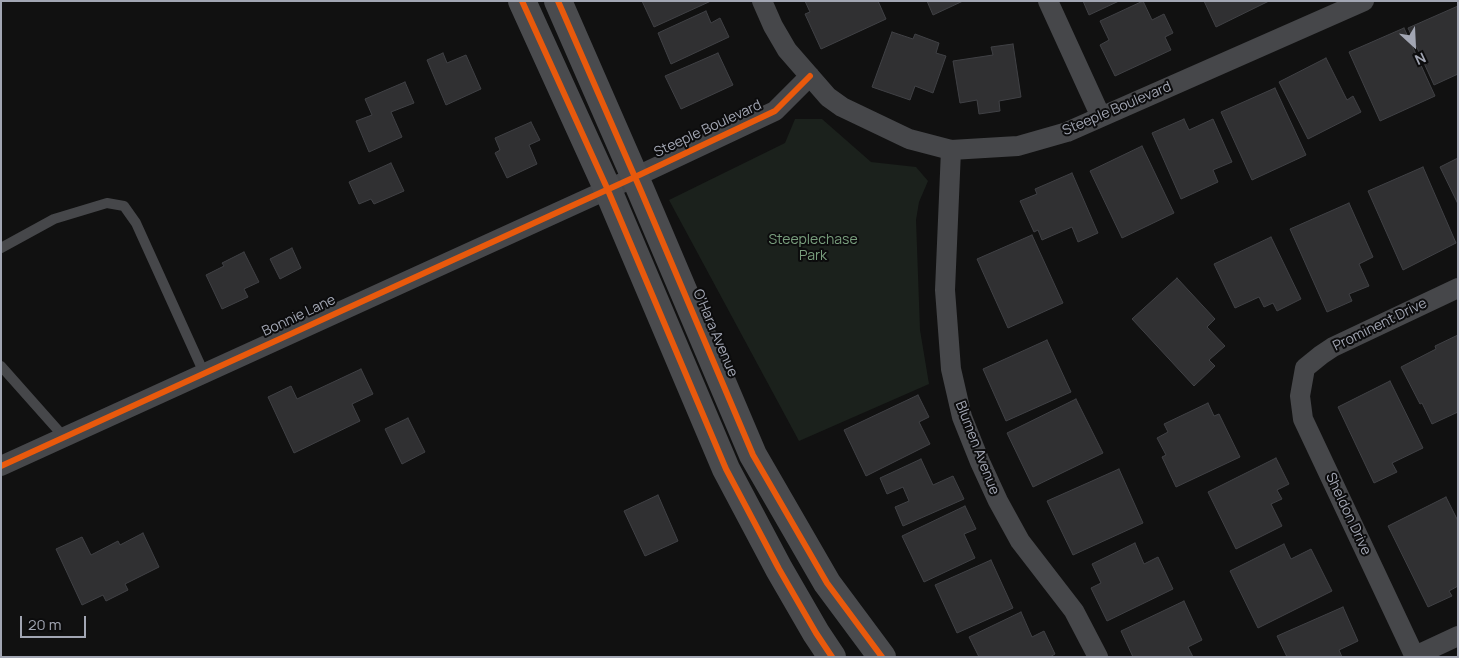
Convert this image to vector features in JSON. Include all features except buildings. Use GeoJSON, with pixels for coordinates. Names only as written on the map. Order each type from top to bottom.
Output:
{"type":"FeatureCollection","features":[{"type":"Feature","properties":{"kind":"main road"},"geometry":{"type":"LineString","coordinates":[[522,1],[607,188],[726,468],[779,569],[832,657]]}},
{"type":"Feature","properties":{"kind":"main road","name":"O'Hara Avenue"},"geometry":{"type":"LineString","coordinates":[[558,1],[753,455],[827,583],[882,657]]}},
{"type":"Feature","properties":{"kind":"street"},"geometry":{"type":"LineString","coordinates":[[762,1],[773,26],[787,50],[810,76]]}},
{"type":"Feature","properties":{"kind":"street"},"geometry":{"type":"LineString","coordinates":[[1048,1],[1100,117]]}},
{"type":"Feature","properties":{"kind":"street","name":"Steeple Boulevard"},"geometry":{"type":"LineString","coordinates":[[607,188],[635,177],[775,111],[810,76],[828,97],[842,107],[909,140],[951,150],[1018,146],[1067,132],[1334,7],[1364,1]]}},
{"type":"Feature","properties":{"kind":"street","name":"Blumen Avenue"},"geometry":{"type":"LineString","coordinates":[[951,150],[945,290],[951,369],[962,417],[990,485],[1020,541],[1074,611],[1098,657]]}},
{"type":"Feature","properties":{"kind":"street","name":"Bonnie Lane"},"geometry":{"type":"LineString","coordinates":[[1,466],[607,188]]}},
{"type":"Feature","properties":{"kind":"street","name":"Prominent Drive"},"geometry":{"type":"LineString","coordinates":[[1305,368],[1333,347],[1458,288]]}},
{"type":"Feature","properties":{"kind":"street","name":"Sheldon Drive"},"geometry":{"type":"LineString","coordinates":[[1305,368],[1300,396],[1303,419],[1415,656]]}},
{"type":"Feature","properties":{"kind":"street"},"geometry":{"type":"LineString","coordinates":[[1415,656],[1458,636]]}},
{"type":"Feature","properties":{"kind":"lane"},"geometry":{"type":"LineString","coordinates":[[1,248],[54,219],[107,203],[124,206],[136,223],[204,373]]}},
{"type":"Feature","properties":{"kind":"lane"},"geometry":{"type":"LineString","coordinates":[[1,366],[64,437]]}},
{"type":"Feature","properties":{"kind":"green space","name":"Steeplechase Park"},"geometry":{"type":"Polygon","coordinates":[[[795,119],[822,119],[871,162],[916,167],[928,181],[919,202],[916,220],[920,330],[929,384],[799,441],[669,200],[785,143],[795,119]]]}},
{"type":"Feature","properties":{"kind":"cycle path"},"geometry":{"type":"LineString","coordinates":[[522,1],[607,188],[726,469],[779,569],[832,657]]}},
{"type":"Feature","properties":{"kind":"cycle path"},"geometry":{"type":"LineString","coordinates":[[558,1],[753,455],[827,583],[882,657]]}},
{"type":"Feature","properties":{"kind":"cycle path"},"geometry":{"type":"LineString","coordinates":[[1,466],[635,177],[775,111],[810,76]]}}]}
